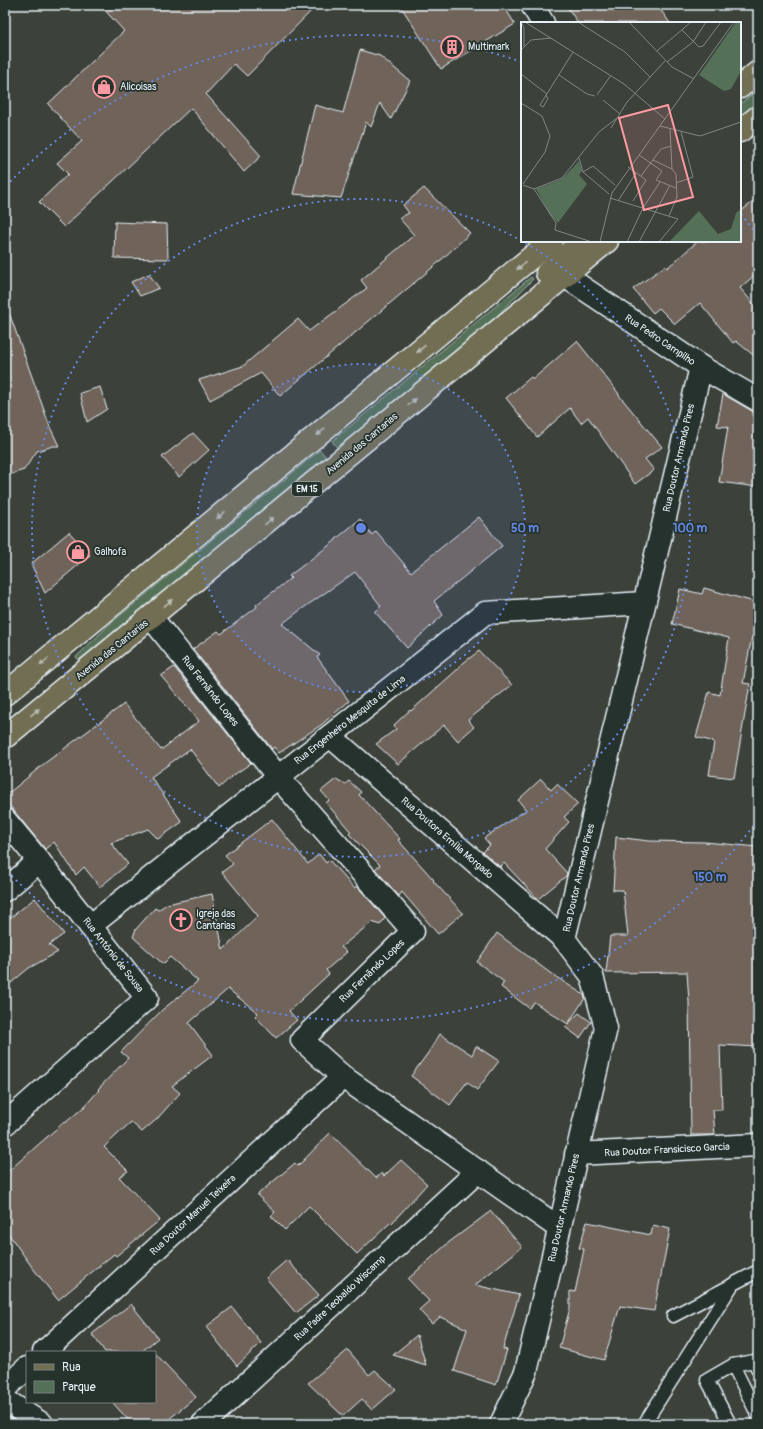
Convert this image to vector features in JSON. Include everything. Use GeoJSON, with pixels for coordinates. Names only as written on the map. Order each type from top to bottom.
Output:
{"type":"FeatureCollection","features":[{"type":"Feature","properties":{"kind":"main road"},"geometry":{"type":"LineString","coordinates":[[741,86],[758,72]]}},
{"type":"Feature","properties":{"kind":"main road"},"geometry":{"type":"LineString","coordinates":[[741,130],[758,116]]}},
{"type":"Feature","properties":{"kind":"main road"},"geometry":{"type":"LineString","coordinates":[[5,694],[550,242]]}},
{"type":"Feature","properties":{"kind":"main road"},"geometry":{"type":"LineString","coordinates":[[519,314],[548,272],[581,242]]}},
{"type":"Feature","properties":{"kind":"main road","name":"Avenida das Cantarias"},"geometry":{"type":"LineString","coordinates":[[5,737],[606,242]]}},
{"type":"Feature","properties":{"kind":"street"},"geometry":{"type":"LineString","coordinates":[[532,5],[542,22]]}},
{"type":"Feature","properties":{"kind":"street","name":"Rua Pedro Campilho"},"geometry":{"type":"LineString","coordinates":[[565,276],[701,367],[758,400]]}},
{"type":"Feature","properties":{"kind":"street","name":"Rua Doutor Armando Pires"},"geometry":{"type":"LineString","coordinates":[[501,1424],[526,1372],[606,1028],[592,976],[564,939],[701,367]]}},
{"type":"Feature","properties":{"kind":"street","name":"Rua Engenheiro Mesquita de Lima"},"geometry":{"type":"LineString","coordinates":[[90,926],[485,613],[644,603]]}},
{"type":"Feature","properties":{"kind":"street","name":"Rua Fernãndo Lopes"},"geometry":{"type":"LineString","coordinates":[[151,617],[278,777],[413,931],[302,1040],[343,1077],[559,1228]]}},
{"type":"Feature","properties":{"kind":"street","name":"Rua Doutora Emília Morgado"},"geometry":{"type":"LineString","coordinates":[[330,736],[564,939]]}},
{"type":"Feature","properties":{"kind":"street","name":"Rua António de Sousa"},"geometry":{"type":"LineString","coordinates":[[5,820],[147,998],[5,1124]]}},
{"type":"Feature","properties":{"kind":"street"},"geometry":{"type":"LineString","coordinates":[[5,890],[39,861]]}},
{"type":"Feature","properties":{"kind":"street","name":"Rua Doutor Manuel Teixeira"},"geometry":{"type":"LineString","coordinates":[[45,1351],[343,1077]]}},
{"type":"Feature","properties":{"kind":"street","name":"Rua Doutor Fransicisco Garcia"},"geometry":{"type":"LineString","coordinates":[[576,1154],[758,1145]]}},
{"type":"Feature","properties":{"kind":"street","name":"Rua Padre Teobaldo Wiscamp"},"geometry":{"type":"LineString","coordinates":[[203,1424],[478,1171]]}},
{"type":"Feature","properties":{"kind":"street"},"geometry":{"type":"LineString","coordinates":[[5,1388],[26,1369]]}},
{"type":"Feature","properties":{"kind":"street"},"geometry":{"type":"LineString","coordinates":[[5,1400],[42,1424]]}},
{"type":"Feature","properties":{"kind":"lane"},"geometry":{"type":"LineString","coordinates":[[673,1316],[758,1271]]}},
{"type":"Feature","properties":{"kind":"lane"},"geometry":{"type":"LineString","coordinates":[[644,1424],[733,1284]]}},
{"type":"Feature","properties":{"kind":"lane"},"geometry":{"type":"LineString","coordinates":[[730,1424],[707,1380],[733,1365],[754,1361],[758,1370]]}},
{"type":"Feature","properties":{"kind":"lane"},"geometry":{"type":"LineString","coordinates":[[733,1365],[758,1416]]}},
{"type":"Feature","properties":{"kind":"green space"},"geometry":{"type":"Polygon","coordinates":[[[758,89],[758,101],[741,115],[741,103],[758,89]]]}},
{"type":"Feature","properties":{"kind":"green space"},"geometry":{"type":"Polygon","coordinates":[[[531,277],[533,279],[492,321],[338,449],[332,441],[531,277]]]}},
{"type":"Feature","properties":{"kind":"green space"},"geometry":{"type":"Polygon","coordinates":[[[320,450],[326,457],[79,660],[76,657],[110,624],[320,450]]]}},
{"type":"Feature","properties":{"kind":"building"},"geometry":{"type":"Polygon","coordinates":[[[100,5],[317,5],[247,76],[234,64],[206,94],[261,156],[244,172],[191,108],[64,227],[39,202],[68,174],[57,163],[82,141],[48,104],[124,31],[100,5]]]}},
{"type":"Feature","properties":{"kind":"building","name":"Multimark"},"geometry":{"type":"Polygon","coordinates":[[[400,5],[503,5],[515,24],[441,69],[400,5]]]}},
{"type":"Feature","properties":{"kind":"building"},"geometry":{"type":"Polygon","coordinates":[[[566,5],[657,5],[669,22],[577,22],[566,5]]]}},
{"type":"Feature","properties":{"kind":"building"},"geometry":{"type":"Polygon","coordinates":[[[360,50],[380,56],[410,81],[391,119],[380,103],[371,127],[366,122],[341,198],[293,194],[315,105],[343,113],[360,50]]]}},
{"type":"Feature","properties":{"kind":"building"},"geometry":{"type":"Polygon","coordinates":[[[424,188],[470,233],[439,262],[280,396],[261,373],[210,400],[199,380],[243,366],[298,319],[309,331],[367,288],[361,280],[414,235],[399,218],[409,213],[403,205],[424,188]]]}},
{"type":"Feature","properties":{"kind":"building"},"geometry":{"type":"Polygon","coordinates":[[[758,198],[758,272],[740,288],[758,309],[758,359],[736,341],[733,343],[700,303],[675,324],[659,308],[653,313],[633,289],[665,266],[667,268],[697,242],[741,242],[741,211],[758,198]]]}},
{"type":"Feature","properties":{"kind":"building"},"geometry":{"type":"Polygon","coordinates":[[[115,222],[167,224],[168,259],[114,258],[115,222]]]}},
{"type":"Feature","properties":{"kind":"building"},"geometry":{"type":"Polygon","coordinates":[[[149,274],[159,288],[140,296],[131,282],[149,274]]]}},
{"type":"Feature","properties":{"kind":"building"},"geometry":{"type":"Polygon","coordinates":[[[7,307],[50,427],[59,446],[53,446],[37,451],[24,470],[5,476],[5,308],[7,307]]]}},
{"type":"Feature","properties":{"kind":"building"},"geometry":{"type":"Polygon","coordinates":[[[577,341],[662,447],[645,459],[654,470],[635,484],[588,417],[581,423],[570,408],[537,437],[506,398],[531,377],[533,379],[577,341]]]}},
{"type":"Feature","properties":{"kind":"building"},"geometry":{"type":"Polygon","coordinates":[[[100,387],[107,409],[87,422],[80,393],[100,387]]]}},
{"type":"Feature","properties":{"kind":"building"},"geometry":{"type":"Polygon","coordinates":[[[723,394],[752,411],[758,412],[758,487],[719,482],[728,427],[717,426],[723,394]]]}},
{"type":"Feature","properties":{"kind":"building"},"geometry":{"type":"Polygon","coordinates":[[[193,433],[209,450],[179,477],[162,457],[193,433]]]}},
{"type":"Feature","properties":{"kind":"building"},"geometry":{"type":"Polygon","coordinates":[[[479,517],[502,546],[434,601],[443,615],[407,648],[375,612],[381,606],[355,572],[282,624],[320,655],[317,657],[349,701],[321,725],[279,753],[274,747],[272,749],[193,649],[218,631],[221,634],[257,607],[256,605],[291,578],[289,576],[336,540],[360,519],[372,535],[376,531],[411,572],[479,517]]]}},
{"type":"Feature","properties":{"kind":"building"},"geometry":{"type":"Polygon","coordinates":[[[69,532],[90,555],[45,593],[31,564],[69,532]]]}},
{"type":"Feature","properties":{"kind":"building"},"geometry":{"type":"Polygon","coordinates":[[[704,588],[758,603],[758,636],[752,636],[743,683],[750,684],[734,778],[709,775],[714,742],[696,737],[709,692],[720,695],[729,638],[672,624],[680,589],[702,594],[704,588]]]}},
{"type":"Feature","properties":{"kind":"building"},"geometry":{"type":"Polygon","coordinates":[[[479,651],[512,685],[468,720],[474,727],[458,741],[444,725],[398,764],[376,744],[396,729],[394,725],[410,710],[411,711],[459,668],[458,667],[479,651]]]}},
{"type":"Feature","properties":{"kind":"building"},"geometry":{"type":"Polygon","coordinates":[[[174,667],[251,763],[231,777],[219,788],[190,749],[151,777],[182,822],[158,839],[148,829],[111,843],[128,864],[100,887],[84,867],[76,875],[54,842],[45,849],[5,800],[5,796],[45,763],[124,704],[161,750],[199,721],[161,676],[174,667]]]}},
{"type":"Feature","properties":{"kind":"building"},"geometry":{"type":"Polygon","coordinates":[[[336,779],[345,784],[349,781],[361,792],[359,795],[400,839],[398,840],[463,913],[438,934],[402,892],[399,896],[375,869],[380,865],[349,834],[351,832],[326,803],[329,800],[321,791],[336,779]]]}},
{"type":"Feature","properties":{"kind":"building"},"geometry":{"type":"Polygon","coordinates":[[[541,779],[551,790],[557,784],[578,804],[564,817],[569,822],[545,849],[567,873],[566,876],[538,899],[504,863],[500,867],[483,852],[490,845],[484,838],[526,810],[518,800],[541,779]]]}},
{"type":"Feature","properties":{"kind":"building"},"geometry":{"type":"Polygon","coordinates":[[[272,819],[308,864],[319,854],[326,863],[329,860],[354,888],[357,886],[385,918],[380,925],[372,922],[341,947],[347,952],[326,970],[329,974],[289,1011],[297,1020],[276,1038],[255,1016],[258,1013],[228,989],[189,1023],[213,1055],[172,1086],[180,1093],[157,1119],[142,1132],[131,1122],[104,1147],[128,1171],[119,1177],[160,1220],[116,1256],[114,1254],[58,1300],[5,1229],[5,1174],[64,1122],[65,1123],[85,1106],[99,1090],[98,1089],[128,1058],[121,1052],[162,1010],[198,981],[170,957],[163,964],[133,937],[136,929],[155,908],[158,910],[167,904],[212,894],[223,950],[258,916],[222,872],[233,864],[225,855],[272,819]]]}},
{"type":"Feature","properties":{"kind":"building"},"geometry":{"type":"Polygon","coordinates":[[[616,837],[649,841],[705,842],[758,847],[758,1047],[720,1045],[722,1110],[713,1110],[715,1135],[691,1135],[689,1002],[687,972],[606,973],[610,936],[628,936],[623,890],[613,890],[616,837]]]}},
{"type":"Feature","properties":{"kind":"building"},"geometry":{"type":"Polygon","coordinates":[[[35,898],[64,934],[49,945],[58,952],[29,968],[5,988],[5,922],[35,898]]]}},
{"type":"Feature","properties":{"kind":"building"},"geometry":{"type":"Polygon","coordinates":[[[497,933],[550,973],[584,995],[585,998],[568,1024],[534,1002],[529,1008],[501,987],[504,982],[477,962],[497,933]]]}},
{"type":"Feature","properties":{"kind":"building"},"geometry":{"type":"Polygon","coordinates":[[[579,1013],[591,1022],[580,1038],[565,1027],[579,1013]]]}},
{"type":"Feature","properties":{"kind":"building"},"geometry":{"type":"Polygon","coordinates":[[[440,1034],[472,1055],[476,1046],[499,1061],[477,1090],[467,1082],[450,1105],[411,1076],[440,1034]]]}},
{"type":"Feature","properties":{"kind":"building"},"geometry":{"type":"Polygon","coordinates":[[[330,1133],[376,1178],[382,1173],[384,1176],[401,1160],[427,1184],[391,1224],[390,1223],[357,1254],[309,1206],[285,1230],[271,1216],[275,1212],[257,1195],[295,1163],[298,1166],[330,1133]]]}},
{"type":"Feature","properties":{"kind":"building"},"geometry":{"type":"Polygon","coordinates":[[[491,1211],[522,1247],[475,1285],[519,1295],[503,1349],[507,1350],[496,1385],[454,1371],[467,1329],[440,1317],[432,1324],[419,1310],[429,1301],[408,1279],[448,1243],[491,1211]]]}},
{"type":"Feature","properties":{"kind":"building"},"geometry":{"type":"Polygon","coordinates":[[[587,1222],[651,1235],[653,1225],[670,1229],[654,1311],[620,1306],[604,1360],[559,1348],[570,1308],[570,1291],[575,1292],[584,1249],[579,1248],[587,1222]]]}},
{"type":"Feature","properties":{"kind":"building"},"geometry":{"type":"Polygon","coordinates":[[[287,1260],[319,1295],[296,1313],[266,1278],[287,1260]]]}},
{"type":"Feature","properties":{"kind":"building"},"geometry":{"type":"Polygon","coordinates":[[[131,1304],[158,1338],[142,1351],[104,1351],[92,1334],[131,1304]]]}},
{"type":"Feature","properties":{"kind":"building"},"geometry":{"type":"Polygon","coordinates":[[[232,1307],[261,1343],[237,1366],[206,1327],[232,1307]]]}},
{"type":"Feature","properties":{"kind":"building"},"geometry":{"type":"Polygon","coordinates":[[[417,1335],[426,1365],[393,1355],[417,1335]]]}},
{"type":"Feature","properties":{"kind":"building"},"geometry":{"type":"Polygon","coordinates":[[[348,1350],[369,1375],[375,1370],[396,1389],[372,1410],[362,1399],[343,1416],[308,1383],[348,1350]]]}},
{"type":"Feature","properties":{"kind":"building"},"geometry":{"type":"Polygon","coordinates":[[[156,1354],[196,1397],[163,1424],[132,1424],[113,1403],[156,1403],[156,1354]]]}},
{"type":"Feature","properties":{"kind":"place","name":"Multimark"},"geometry":{"type":"Point","coordinates":[452,47]}},
{"type":"Feature","properties":{"kind":"place","name":"Alicoisas"},"geometry":{"type":"Point","coordinates":[104,87]}},
{"type":"Feature","properties":{"kind":"place","name":"Galhofa"},"geometry":{"type":"Point","coordinates":[78,552]}},
{"type":"Feature","properties":{"kind":"place","name":"Igreja das Cantarias"},"geometry":{"type":"Point","coordinates":[181,920]}}]}
